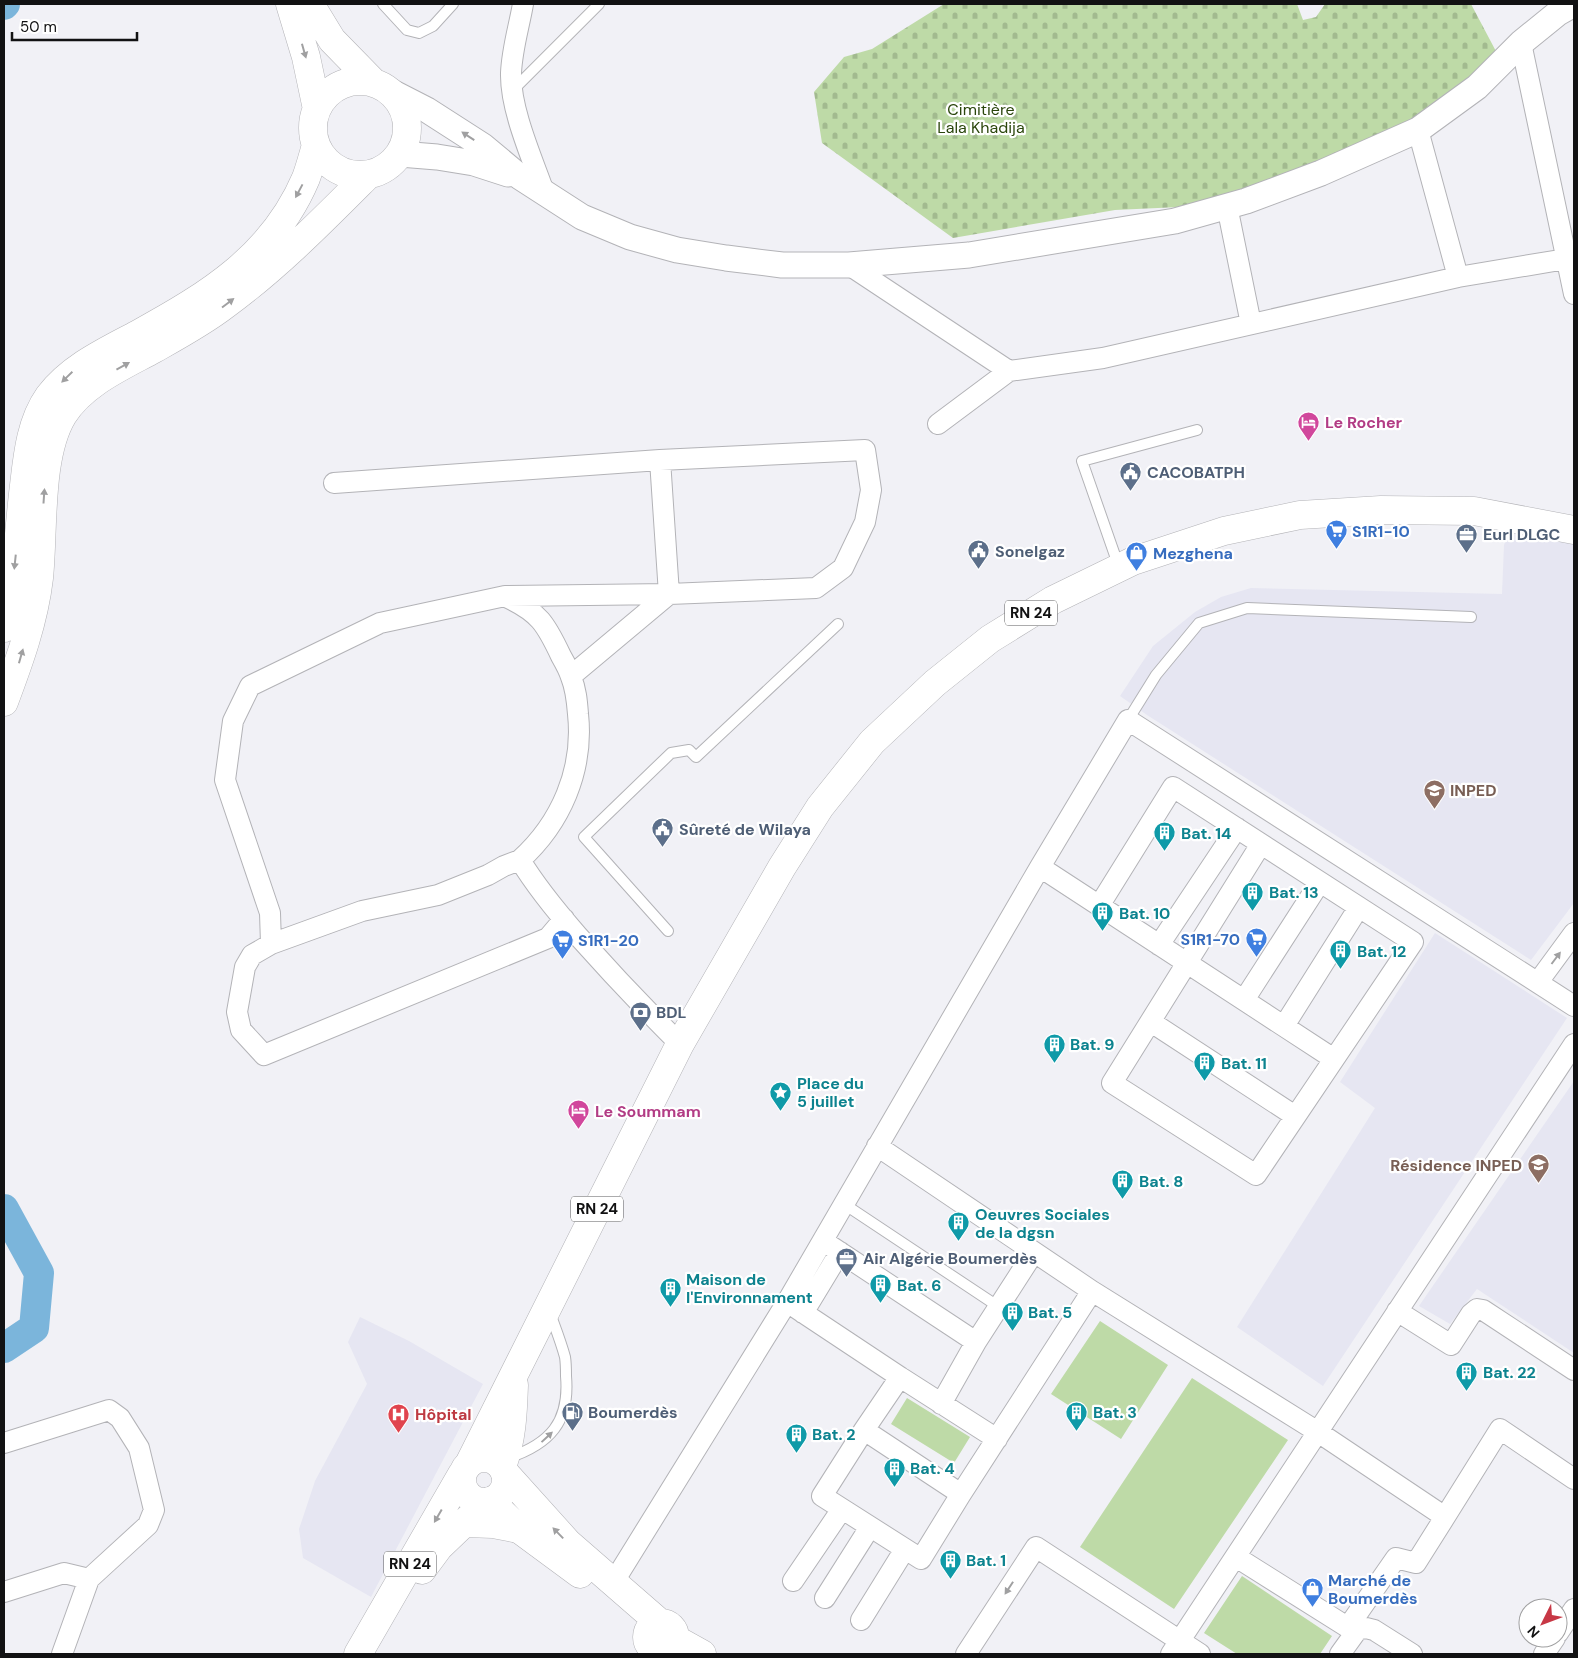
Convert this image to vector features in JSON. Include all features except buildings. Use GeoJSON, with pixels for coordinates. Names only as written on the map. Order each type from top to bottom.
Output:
{"type":"FeatureCollection","features":[{"type":"Feature","properties":{"kind":"main road"},"geometry":{"type":"LineString","coordinates":[[290,4],[306,57],[317,109]]}},
{"type":"Feature","properties":{"kind":"main road"},"geometry":{"type":"LineString","coordinates":[[310,4],[332,40],[381,86],[399,100],[405,113],[408,127],[406,141],[400,154],[386,168],[368,175],[352,175],[337,169],[324,159],[316,145],[313,127],[317,109],[324,97],[334,88],[347,82],[360,80],[381,86]]}},
{"type":"Feature","properties":{"kind":"main road"},"geometry":{"type":"LineString","coordinates":[[4,628],[11,604],[25,476],[32,431],[48,398],[69,374],[110,348],[185,308],[225,281],[250,259],[282,220],[306,178],[316,145]]}},
{"type":"Feature","properties":{"kind":"main road"},"geometry":{"type":"LineString","coordinates":[[4,702],[17,669],[34,606],[39,578],[48,460],[54,436],[63,415],[74,400],[90,386],[188,331],[266,273],[368,175]]}},
{"type":"Feature","properties":{"kind":"main road","name":"RN 24"},"geometry":{"type":"LineString","coordinates":[[358,1654],[466,1468],[680,1044],[782,867],[820,807],[872,742],[935,683],[990,639],[1053,600],[1133,561],[1224,531],[1300,515],[1381,510],[1474,511],[1574,530]]}},
{"type":"Feature","properties":{"kind":"main road","name":"RN 24"},"geometry":{"type":"LineString","coordinates":[[504,1466],[509,1448],[513,1416],[514,1373]]}},
{"type":"Feature","properties":{"kind":"main road"},"geometry":{"type":"LineString","coordinates":[[504,1466],[506,1481],[498,1497],[488,1501],[479,1501],[467,1494],[463,1488],[466,1468],[476,1459],[490,1458],[504,1466],[568,1543],[614,1583],[656,1642]]}},
{"type":"Feature","properties":{"kind":"main road"},"geometry":{"type":"LineString","coordinates":[[488,1501],[519,1529],[622,1606],[656,1642],[702,1654]]}},
{"type":"Feature","properties":{"kind":"main road","name":"RN 24"},"geometry":{"type":"LineString","coordinates":[[375,1654],[427,1562],[439,1546],[488,1501]]}},
{"type":"Feature","properties":{"kind":"main road"},"geometry":{"type":"LineString","coordinates":[[466,1523],[493,1524],[519,1529]]}},
{"type":"Feature","properties":{"kind":"street"},"geometry":{"type":"LineString","coordinates":[[523,4],[512,59],[512,91],[524,134],[544,192]]}},
{"type":"Feature","properties":{"kind":"street"},"geometry":{"type":"LineString","coordinates":[[381,86],[427,110],[482,146],[520,178],[582,217],[630,237],[677,250],[726,258],[782,264],[849,265],[969,254],[1174,221],[1246,201],[1321,173],[1418,130],[1477,87],[1521,43],[1558,13],[1574,4]]}},
{"type":"Feature","properties":{"kind":"street"},"geometry":{"type":"LineString","coordinates":[[1521,43],[1574,294]]}},
{"type":"Feature","properties":{"kind":"street"},"geometry":{"type":"LineString","coordinates":[[1418,130],[1458,277]]}},
{"type":"Feature","properties":{"kind":"street"},"geometry":{"type":"LineString","coordinates":[[400,154],[474,163],[520,178]]}},
{"type":"Feature","properties":{"kind":"street"},"geometry":{"type":"LineString","coordinates":[[1227,206],[1251,324]]}},
{"type":"Feature","properties":{"kind":"street"},"geometry":{"type":"LineString","coordinates":[[938,424],[1010,371],[1103,358],[1458,277],[1566,259]]}},
{"type":"Feature","properties":{"kind":"street"},"geometry":{"type":"LineString","coordinates":[[849,265],[1010,371]]}},
{"type":"Feature","properties":{"kind":"street"},"geometry":{"type":"LineString","coordinates":[[271,944],[270,912],[225,780],[233,721],[250,686],[380,623],[505,596],[669,594],[816,588],[843,568],[866,522],[871,490],[865,450],[660,460],[334,483]]}},
{"type":"Feature","properties":{"kind":"street"},"geometry":{"type":"LineString","coordinates":[[660,460],[669,594]]}},
{"type":"Feature","properties":{"kind":"street"},"geometry":{"type":"LineString","coordinates":[[571,676],[669,594]]}},
{"type":"Feature","properties":{"kind":"street"},"geometry":{"type":"LineString","coordinates":[[505,596],[524,605],[540,617],[552,635],[571,676],[576,695],[579,722],[579,754],[572,782],[562,808],[535,846],[520,860],[504,866],[488,876],[438,896],[362,910],[271,944],[252,955],[245,966],[237,1012],[241,1030],[264,1055],[548,938],[564,919]]}},
{"type":"Feature","properties":{"kind":"street"},"geometry":{"type":"LineString","coordinates":[[795,1308],[823,1241],[1040,867],[1128,720],[1574,1006]]}},
{"type":"Feature","properties":{"kind":"street"},"geometry":{"type":"LineString","coordinates":[[1099,906],[1173,787],[1413,942],[1256,1175],[1112,1082],[1261,844]]}},
{"type":"Feature","properties":{"kind":"street"},"geometry":{"type":"LineString","coordinates":[[1159,944],[1237,828]]}},
{"type":"Feature","properties":{"kind":"street"},"geometry":{"type":"LineString","coordinates":[[520,860],[532,881],[617,980],[680,1044]]}},
{"type":"Feature","properties":{"kind":"street"},"geometry":{"type":"LineString","coordinates":[[1040,867],[1334,1059]]}},
{"type":"Feature","properties":{"kind":"street"},"geometry":{"type":"LineString","coordinates":[[1244,1000],[1320,882]]}},
{"type":"Feature","properties":{"kind":"street"},"geometry":{"type":"LineString","coordinates":[[1284,1026],[1359,907]]}},
{"type":"Feature","properties":{"kind":"street"},"geometry":{"type":"LineString","coordinates":[[1538,982],[1574,934]]}},
{"type":"Feature","properties":{"kind":"street"},"geometry":{"type":"LineString","coordinates":[[1151,1022],[1295,1116]]}},
{"type":"Feature","properties":{"kind":"street"},"geometry":{"type":"LineString","coordinates":[[1175,1648],[1574,1044]]}},
{"type":"Feature","properties":{"kind":"street"},"geometry":{"type":"LineString","coordinates":[[877,1146],[1092,1291],[1318,1432],[1445,1516]]}},
{"type":"Feature","properties":{"kind":"street"},"geometry":{"type":"LineString","coordinates":[[823,1241],[976,1342]]}},
{"type":"Feature","properties":{"kind":"street"},"geometry":{"type":"LineString","coordinates":[[614,1583],[795,1308],[840,1252]]}},
{"type":"Feature","properties":{"kind":"street"},"geometry":{"type":"LineString","coordinates":[[941,1404],[976,1342],[1034,1252]]}},
{"type":"Feature","properties":{"kind":"street"},"geometry":{"type":"LineString","coordinates":[[900,1377],[822,1496],[921,1559],[1092,1291]]}},
{"type":"Feature","properties":{"kind":"street"},"geometry":{"type":"LineString","coordinates":[[795,1308],[997,1440]]}},
{"type":"Feature","properties":{"kind":"street"},"geometry":{"type":"LineString","coordinates":[[1397,1311],[1451,1345],[1471,1314],[1477,1309],[1483,1310],[1574,1370]]}},
{"type":"Feature","properties":{"kind":"street"},"geometry":{"type":"LineString","coordinates":[[4,1442],[109,1410],[120,1418],[139,1448],[154,1510],[148,1525],[88,1579],[62,1654]]}},
{"type":"Feature","properties":{"kind":"street"},"geometry":{"type":"LineString","coordinates":[[1340,1654],[1353,1628],[1396,1558],[1416,1563],[1500,1429],[1574,1480]]}},
{"type":"Feature","properties":{"kind":"street"},"geometry":{"type":"LineString","coordinates":[[864,1430],[961,1494]]}},
{"type":"Feature","properties":{"kind":"street"},"geometry":{"type":"LineString","coordinates":[[793,1582],[842,1509]]}},
{"type":"Feature","properties":{"kind":"street"},"geometry":{"type":"LineString","coordinates":[[825,1598],[870,1527]]}},
{"type":"Feature","properties":{"kind":"street"},"geometry":{"type":"LineString","coordinates":[[966,1654],[1036,1547],[1175,1648],[1200,1654]]}},
{"type":"Feature","properties":{"kind":"street"},"geometry":{"type":"LineString","coordinates":[[861,1620],[905,1549]]}},
{"type":"Feature","properties":{"kind":"street"},"geometry":{"type":"LineString","coordinates":[[1236,1557],[1353,1628],[1374,1630],[1412,1654]]}},
{"type":"Feature","properties":{"kind":"street"},"geometry":{"type":"LineString","coordinates":[[4,1592],[64,1574],[88,1579]]}},
{"type":"Feature","properties":{"kind":"lane"},"geometry":{"type":"LineString","coordinates":[[383,4],[407,30],[420,33],[434,26],[453,4]]}},
{"type":"Feature","properties":{"kind":"lane"},"geometry":{"type":"LineString","coordinates":[[512,91],[598,4]]}},
{"type":"Feature","properties":{"kind":"lane"},"geometry":{"type":"LineString","coordinates":[[1119,568],[1082,461],[1197,430]]}},
{"type":"Feature","properties":{"kind":"lane"},"geometry":{"type":"LineString","coordinates":[[1128,720],[1156,675],[1199,622],[1247,608],[1471,617]]}},
{"type":"Feature","properties":{"kind":"lane"},"geometry":{"type":"LineString","coordinates":[[668,931],[584,837],[671,754],[690,750],[696,758],[838,624]]}},
{"type":"Feature","properties":{"kind":"lane"},"geometry":{"type":"LineString","coordinates":[[844,1204],[999,1306]]}},
{"type":"Feature","properties":{"kind":"lane"},"geometry":{"type":"LineString","coordinates":[[504,1466],[549,1437],[560,1421],[565,1406],[568,1391],[565,1358],[548,1307]]}},
{"type":"Feature","properties":{"kind":"shaded area","name":"INPED"},"geometry":{"type":"Polygon","coordinates":[[[1510,530],[1574,544],[1574,903],[1531,960],[1120,696],[1153,646],[1195,612],[1221,597],[1251,588],[1502,594],[1504,545],[1510,530]]]}},
{"type":"Feature","properties":{"kind":"shaded area"},"geometry":{"type":"Polygon","coordinates":[[[1435,933],[1567,1018],[1323,1386],[1237,1327],[1375,1108],[1340,1082],[1435,933]]]}},
{"type":"Feature","properties":{"kind":"shaded area","name":"Résidence INPED"},"geometry":{"type":"Polygon","coordinates":[[[1574,1081],[1574,1353],[1477,1289],[1450,1324],[1419,1306],[1574,1081]]]}},
{"type":"Feature","properties":{"kind":"shaded area","name":"Hôpital"},"geometry":{"type":"Polygon","coordinates":[[[360,1317],[409,1341],[483,1384],[371,1597],[303,1558],[299,1529],[315,1481],[367,1384],[348,1342],[360,1317]]]}},
{"type":"Feature","properties":{"kind":"green space","name":"Cimitière Lala Khadija"},"geometry":{"type":"Polygon","coordinates":[[[944,4],[1297,4],[1303,20],[1316,17],[1325,4],[1471,4],[1499,57],[1394,136],[1201,206],[1115,210],[953,238],[822,143],[814,92],[844,57],[872,49],[944,4]]]}},
{"type":"Feature","properties":{"kind":"green space"},"geometry":{"type":"Polygon","coordinates":[[[1100,1321],[1168,1365],[1121,1439],[1051,1394],[1100,1321]]]}},
{"type":"Feature","properties":{"kind":"green space"},"geometry":{"type":"Polygon","coordinates":[[[1192,1378],[1288,1440],[1174,1609],[1080,1547],[1192,1378]]]}},
{"type":"Feature","properties":{"kind":"green space"},"geometry":{"type":"Polygon","coordinates":[[[907,1398],[970,1437],[954,1463],[891,1424],[907,1398]]]}},
{"type":"Feature","properties":{"kind":"green space"},"geometry":{"type":"Polygon","coordinates":[[[1242,1576],[1332,1636],[1320,1654],[1237,1654],[1204,1633],[1242,1576]]]}},
{"type":"Feature","properties":{"kind":"waterway"},"geometry":{"type":"LineString","coordinates":[[4,1209],[39,1273],[34,1328],[4,1348]]}},
{"type":"Feature","properties":{"kind":"place","name":"Le Rocher"},"geometry":{"type":"Point","coordinates":[1309,441]}},
{"type":"Feature","properties":{"kind":"place","name":"CACOBATPH"},"geometry":{"type":"Point","coordinates":[1131,491]}},
{"type":"Feature","properties":{"kind":"place","name":"S1R1-10"},"geometry":{"type":"Point","coordinates":[1336,550]}},
{"type":"Feature","properties":{"kind":"place","name":"Eurl DLGC"},"geometry":{"type":"Point","coordinates":[1467,553]}},
{"type":"Feature","properties":{"kind":"place","name":"Sonelgaz"},"geometry":{"type":"Point","coordinates":[979,570]}},
{"type":"Feature","properties":{"kind":"place","name":"Mezghena"},"geometry":{"type":"Point","coordinates":[1137,572]}},
{"type":"Feature","properties":{"kind":"place","name":"INPED"},"geometry":{"type":"Point","coordinates":[1434,809]}},
{"type":"Feature","properties":{"kind":"place","name":"Sûreté de Wilaya"},"geometry":{"type":"Point","coordinates":[663,848]}},
{"type":"Feature","properties":{"kind":"place","name":"Bat. 14"},"geometry":{"type":"Point","coordinates":[1165,852]}},
{"type":"Feature","properties":{"kind":"place","name":"Bat. 13"},"geometry":{"type":"Point","coordinates":[1253,911]}},
{"type":"Feature","properties":{"kind":"place","name":"Bat. 10"},"geometry":{"type":"Point","coordinates":[1103,932]}},
{"type":"Feature","properties":{"kind":"place","name":"S1R1-70"},"geometry":{"type":"Point","coordinates":[1256,958]}},
{"type":"Feature","properties":{"kind":"place","name":"S1R1-20"},"geometry":{"type":"Point","coordinates":[562,959]}},
{"type":"Feature","properties":{"kind":"place","name":"Bat. 12"},"geometry":{"type":"Point","coordinates":[1341,970]}},
{"type":"Feature","properties":{"kind":"place","name":"BDL"},"geometry":{"type":"Point","coordinates":[640,1031]}},
{"type":"Feature","properties":{"kind":"place","name":"Bat. 9"},"geometry":{"type":"Point","coordinates":[1054,1063]}},
{"type":"Feature","properties":{"kind":"place","name":"Bat. 11"},"geometry":{"type":"Point","coordinates":[1205,1082]}},
{"type":"Feature","properties":{"kind":"place","name":"Place du 5 juillet"},"geometry":{"type":"Point","coordinates":[781,1111]}},
{"type":"Feature","properties":{"kind":"place","name":"Le Soummam"},"geometry":{"type":"Point","coordinates":[579,1130]}},
{"type":"Feature","properties":{"kind":"place","name":"Résidence INPED"},"geometry":{"type":"Point","coordinates":[1538,1184]}},
{"type":"Feature","properties":{"kind":"place","name":"Bat. 8"},"geometry":{"type":"Point","coordinates":[1123,1200]}},
{"type":"Feature","properties":{"kind":"place","name":"Oeuvres Sociales de la dgsn"},"geometry":{"type":"Point","coordinates":[959,1242]}},
{"type":"Feature","properties":{"kind":"place","name":"Air Algérie Boumerdès"},"geometry":{"type":"Point","coordinates":[847,1277]}},
{"type":"Feature","properties":{"kind":"place","name":"Bat. 6"},"geometry":{"type":"Point","coordinates":[881,1304]}},
{"type":"Feature","properties":{"kind":"place","name":"Maison de l'Environnament"},"geometry":{"type":"Point","coordinates":[670,1307]}},
{"type":"Feature","properties":{"kind":"place","name":"Bat. 5"},"geometry":{"type":"Point","coordinates":[1012,1331]}},
{"type":"Feature","properties":{"kind":"place","name":"Bat. 22"},"geometry":{"type":"Point","coordinates":[1467,1391]}},
{"type":"Feature","properties":{"kind":"place","name":"Boumerdès"},"geometry":{"type":"Point","coordinates":[572,1431]}},
{"type":"Feature","properties":{"kind":"place","name":"Bat. 3"},"geometry":{"type":"Point","coordinates":[1077,1431]}},
{"type":"Feature","properties":{"kind":"place","name":"Hôpital"},"geometry":{"type":"Point","coordinates":[399,1433]}},
{"type":"Feature","properties":{"kind":"place","name":"Bat. 2"},"geometry":{"type":"Point","coordinates":[796,1453]}},
{"type":"Feature","properties":{"kind":"place","name":"Bat. 4"},"geometry":{"type":"Point","coordinates":[894,1487]}},
{"type":"Feature","properties":{"kind":"place","name":"Bat. 1"},"geometry":{"type":"Point","coordinates":[950,1579]}},
{"type":"Feature","properties":{"kind":"place","name":"Marché de Boumerdès"},"geometry":{"type":"Point","coordinates":[1312,1608]}}]}
